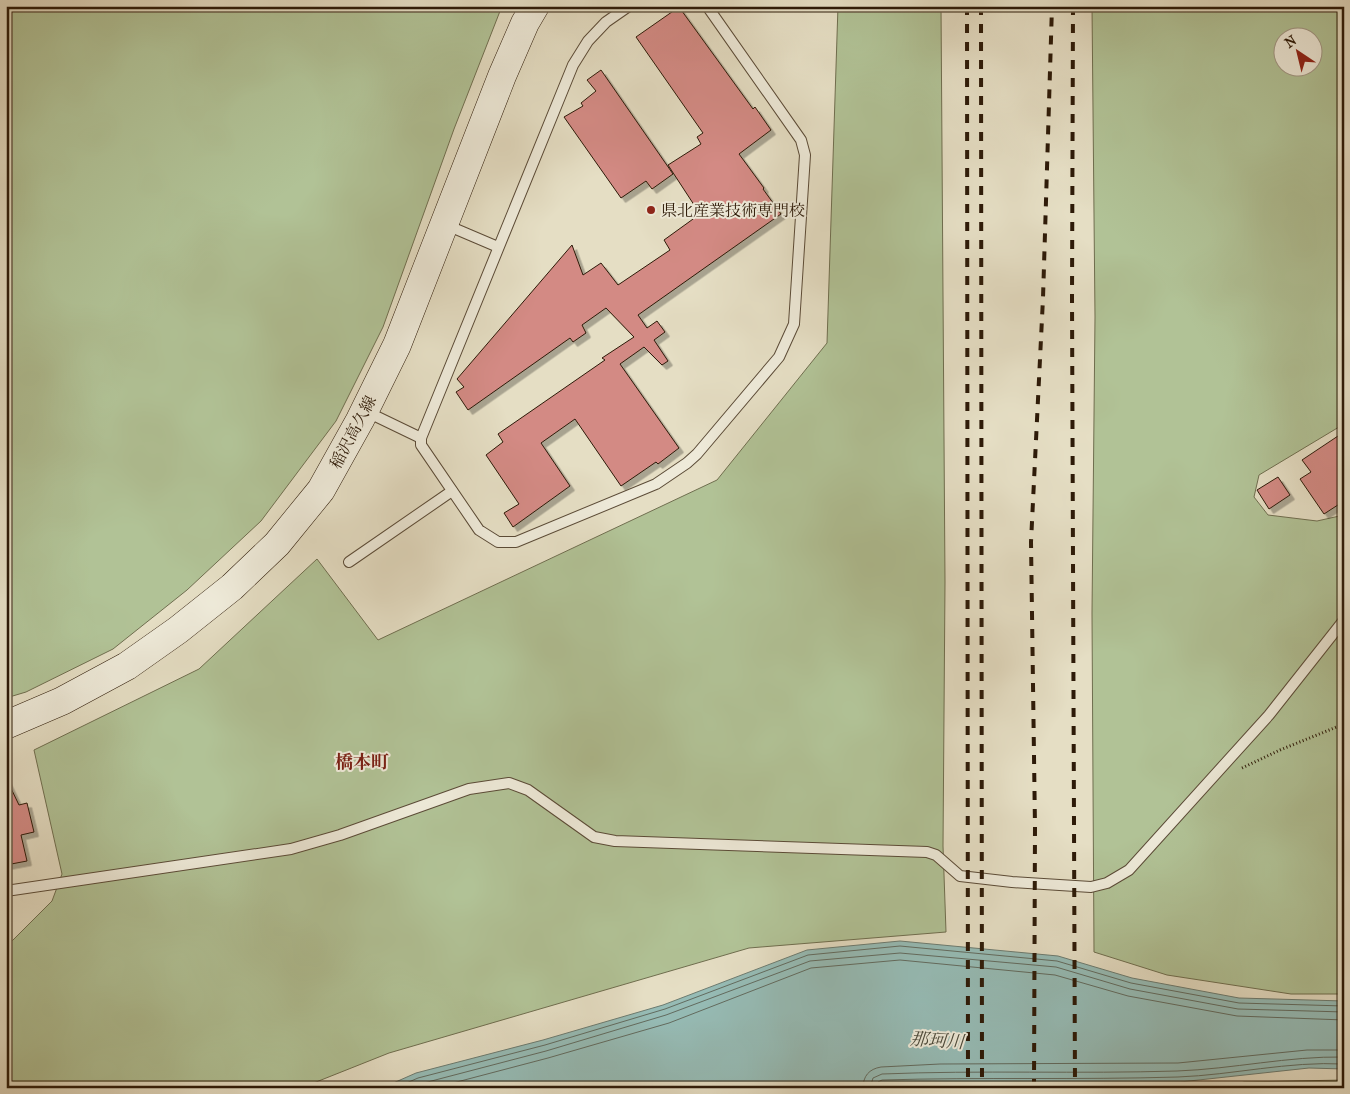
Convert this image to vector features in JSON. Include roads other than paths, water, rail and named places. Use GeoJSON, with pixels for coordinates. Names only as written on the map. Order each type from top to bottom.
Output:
{"type":"FeatureCollection","features":[{"type":"Feature","properties":{"kind":"main road","name":"稲沢高久線"},"geometry":{"type":"LineString","coordinates":[[6,725],[62,701],[127,666],[178,630],[232,587],[277,544],[321,490],[397,345],[502,76],[525,23],[535,6]]}},
{"type":"Feature","properties":{"kind":"lane"},"geometry":{"type":"LineString","coordinates":[[629,6],[606,22],[588,40],[573,65],[421,438],[421,446],[479,530],[498,542],[516,542],[656,484],[687,463],[697,454],[779,357],[794,324],[805,155],[801,140],[707,6]]}},
{"type":"Feature","properties":{"kind":"lane"},"geometry":{"type":"LineString","coordinates":[[444,224],[498,247]]}},
{"type":"Feature","properties":{"kind":"lane"},"geometry":{"type":"LineString","coordinates":[[364,411],[421,438]]}},
{"type":"Feature","properties":{"kind":"lane"},"geometry":{"type":"LineString","coordinates":[[349,562],[452,491]]}},
{"type":"Feature","properties":{"kind":"lane"},"geometry":{"type":"LineString","coordinates":[[6,891],[291,849],[340,835],[469,789],[509,783],[528,790],[594,836],[615,841],[927,852],[936,855],[960,876],[1012,882],[1091,887],[1107,883],[1128,870],[1269,715],[1344,620]]}},
{"type":"Feature","properties":{"kind":"water","name":"那珂川"},"geometry":{"type":"Polygon","coordinates":[[[900,941],[1058,956],[1132,978],[1239,998],[1344,1001],[1344,1069],[1309,1068],[1180,1082],[940,1083],[830,1088],[382,1088],[416,1073],[543,1040],[663,1005],[807,950],[900,941]]]}},
{"type":"Feature","properties":{"kind":"railway"},"geometry":{"type":"LineString","coordinates":[[967,6],[968,1088]]}},
{"type":"Feature","properties":{"kind":"railway"},"geometry":{"type":"LineString","coordinates":[[981,6],[982,1088]]}},
{"type":"Feature","properties":{"kind":"railway"},"geometry":{"type":"LineString","coordinates":[[1034,1088],[1035,827],[1031,542],[1043,298],[1052,6]]}},
{"type":"Feature","properties":{"kind":"railway"},"geometry":{"type":"LineString","coordinates":[[1073,6],[1072,298],[1075,1088]]}},
{"type":"Feature","properties":{"kind":"place","name":"県北産業技術専門校"},"geometry":{"type":"Point","coordinates":[651,210]}},
{"type":"Feature","properties":{"kind":"district","name":"橋本町"},"geometry":{"type":"Point","coordinates":[362,762]}}]}
